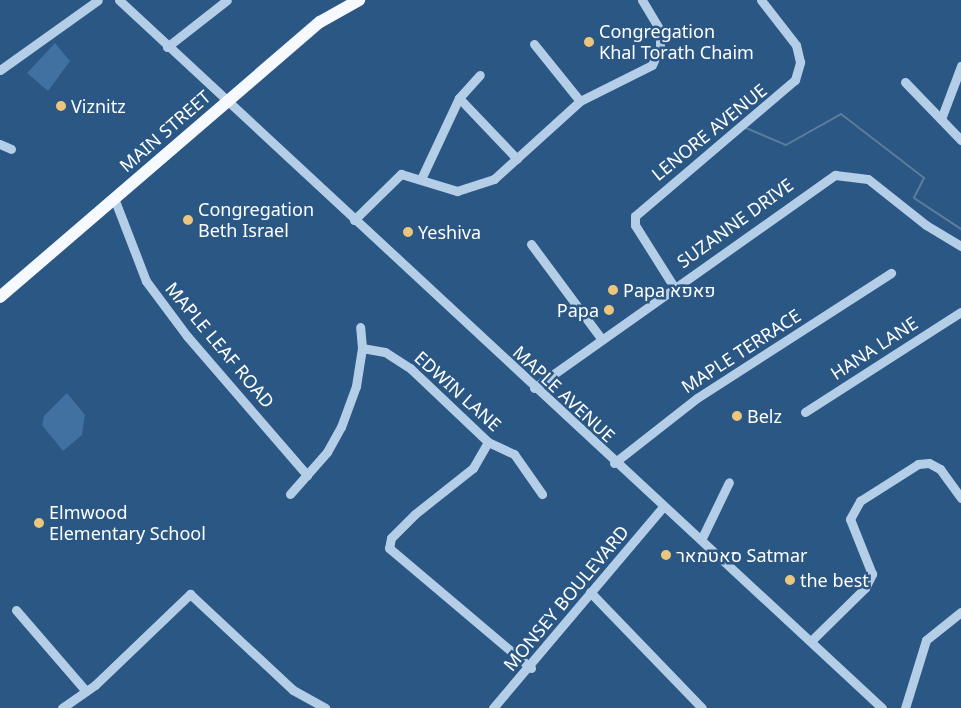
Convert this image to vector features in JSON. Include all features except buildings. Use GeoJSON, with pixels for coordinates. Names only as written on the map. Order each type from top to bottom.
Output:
{"type":"FeatureCollection","features":[{"type":"Feature","properties":{"kind":"main road","name":"MAIN STREET"},"geometry":{"type":"LineString","coordinates":[[0,298],[225,101],[320,22],[359,0]]}},
{"type":"Feature","properties":{"kind":"street"},"geometry":{"type":"LineString","coordinates":[[0,70],[98,0]]}},
{"type":"Feature","properties":{"kind":"street","name":"MAPLE AVENUE"},"geometry":{"type":"LineString","coordinates":[[119,0],[167,47],[614,463],[812,640],[882,708]]}},
{"type":"Feature","properties":{"kind":"street"},"geometry":{"type":"LineString","coordinates":[[167,47],[227,0]]}},
{"type":"Feature","properties":{"kind":"street"},"geometry":{"type":"LineString","coordinates":[[354,220],[396,177],[406,173],[447,190],[467,190],[494,179],[580,101],[645,71],[658,57],[660,30],[642,0]]}},
{"type":"Feature","properties":{"kind":"street","name":"LENORE AVENUE"},"geometry":{"type":"LineString","coordinates":[[674,287],[635,225],[635,216],[795,80],[800,62],[796,45],[761,0]]}},
{"type":"Feature","properties":{"kind":"street"},"geometry":{"type":"LineString","coordinates":[[534,44],[580,101]]}},
{"type":"Feature","properties":{"kind":"street"},"geometry":{"type":"LineString","coordinates":[[942,119],[961,66]]}},
{"type":"Feature","properties":{"kind":"street"},"geometry":{"type":"LineString","coordinates":[[421,178],[459,98],[480,75]]}},
{"type":"Feature","properties":{"kind":"street"},"geometry":{"type":"LineString","coordinates":[[905,82],[961,140]]}},
{"type":"Feature","properties":{"kind":"street"},"geometry":{"type":"LineString","coordinates":[[459,98],[517,159]]}},
{"type":"Feature","properties":{"kind":"street"},"geometry":{"type":"LineString","coordinates":[[0,144],[11,149]]}},
{"type":"Feature","properties":{"kind":"street","name":"SUZANNE DRIVE"},"geometry":{"type":"LineString","coordinates":[[534,388],[600,337],[835,175],[868,179],[960,243]]}},
{"type":"Feature","properties":{"kind":"street","name":"MAPLE LEAF ROAD"},"geometry":{"type":"LineString","coordinates":[[114,198],[146,281],[187,336],[307,475]]}},
{"type":"Feature","properties":{"kind":"street"},"geometry":{"type":"LineString","coordinates":[[531,244],[600,337]]}},
{"type":"Feature","properties":{"kind":"street","name":"MAPLE TERRACE"},"geometry":{"type":"LineString","coordinates":[[614,463],[697,398],[891,273]]}},
{"type":"Feature","properties":{"kind":"street","name":"HANA LANE"},"geometry":{"type":"LineString","coordinates":[[805,412],[961,312]]}},
{"type":"Feature","properties":{"kind":"street"},"geometry":{"type":"LineString","coordinates":[[290,494],[307,475],[341,427],[362,348],[360,327]]}},
{"type":"Feature","properties":{"kind":"street","name":"EDWIN LANE"},"geometry":{"type":"LineString","coordinates":[[362,348],[385,352],[410,368],[488,442],[514,454],[542,494]]}},
{"type":"Feature","properties":{"kind":"street"},"geometry":{"type":"LineString","coordinates":[[488,442],[473,468],[415,514],[391,538],[389,548],[531,668]]}},
{"type":"Feature","properties":{"kind":"street"},"geometry":{"type":"LineString","coordinates":[[812,640],[865,588],[872,574],[850,519],[856,506],[918,464],[929,463],[940,469],[961,498]]}},
{"type":"Feature","properties":{"kind":"street"},"geometry":{"type":"LineString","coordinates":[[701,540],[729,482]]}},
{"type":"Feature","properties":{"kind":"street","name":"MONSEY BOULEVARD"},"geometry":{"type":"LineString","coordinates":[[493,708],[531,668],[590,592],[662,507]]}},
{"type":"Feature","properties":{"kind":"street"},"geometry":{"type":"LineString","coordinates":[[590,592],[702,708]]}},
{"type":"Feature","properties":{"kind":"street"},"geometry":{"type":"LineString","coordinates":[[62,708],[86,691],[190,594],[293,690],[324,708]]}},
{"type":"Feature","properties":{"kind":"street"},"geometry":{"type":"LineString","coordinates":[[16,610],[86,691]]}},
{"type":"Feature","properties":{"kind":"street"},"geometry":{"type":"LineString","coordinates":[[905,708],[926,640],[961,612]]}},
{"type":"Feature","properties":{"kind":"shaded area"},"geometry":{"type":"Polygon","coordinates":[[[55,43],[70,61],[48,91],[27,73],[55,43]]]}},
{"type":"Feature","properties":{"kind":"shaded area"},"geometry":{"type":"Polygon","coordinates":[[[67,393],[85,415],[82,435],[63,451],[42,425],[44,416],[67,393]]]}},
{"type":"Feature","properties":{"kind":"waterway"},"geometry":{"type":"LineString","coordinates":[[746,128],[786,145],[841,114],[924,178],[914,198],[961,229]]}},
{"type":"Feature","properties":{"kind":"place","name":"Congregation Khal Torath Chaim"},"geometry":{"type":"Point","coordinates":[589,42]}},
{"type":"Feature","properties":{"kind":"place","name":"Viznitz"},"geometry":{"type":"Point","coordinates":[61,106]}},
{"type":"Feature","properties":{"kind":"place","name":"Congregation Beth Israel"},"geometry":{"type":"Point","coordinates":[188,220]}},
{"type":"Feature","properties":{"kind":"place","name":"Yeshiva"},"geometry":{"type":"Point","coordinates":[408,232]}},
{"type":"Feature","properties":{"kind":"place","name":"Papa פאפא"},"geometry":{"type":"Point","coordinates":[613,290]}},
{"type":"Feature","properties":{"kind":"place","name":"Papa"},"geometry":{"type":"Point","coordinates":[609,310]}},
{"type":"Feature","properties":{"kind":"place","name":"Belz"},"geometry":{"type":"Point","coordinates":[737,416]}},
{"type":"Feature","properties":{"kind":"place","name":"Elmwood Elementary School"},"geometry":{"type":"Point","coordinates":[39,523]}},
{"type":"Feature","properties":{"kind":"place","name":"סאטמאר Satmar"},"geometry":{"type":"Point","coordinates":[666,555]}},
{"type":"Feature","properties":{"kind":"place","name":"the best"},"geometry":{"type":"Point","coordinates":[790,580]}}]}
